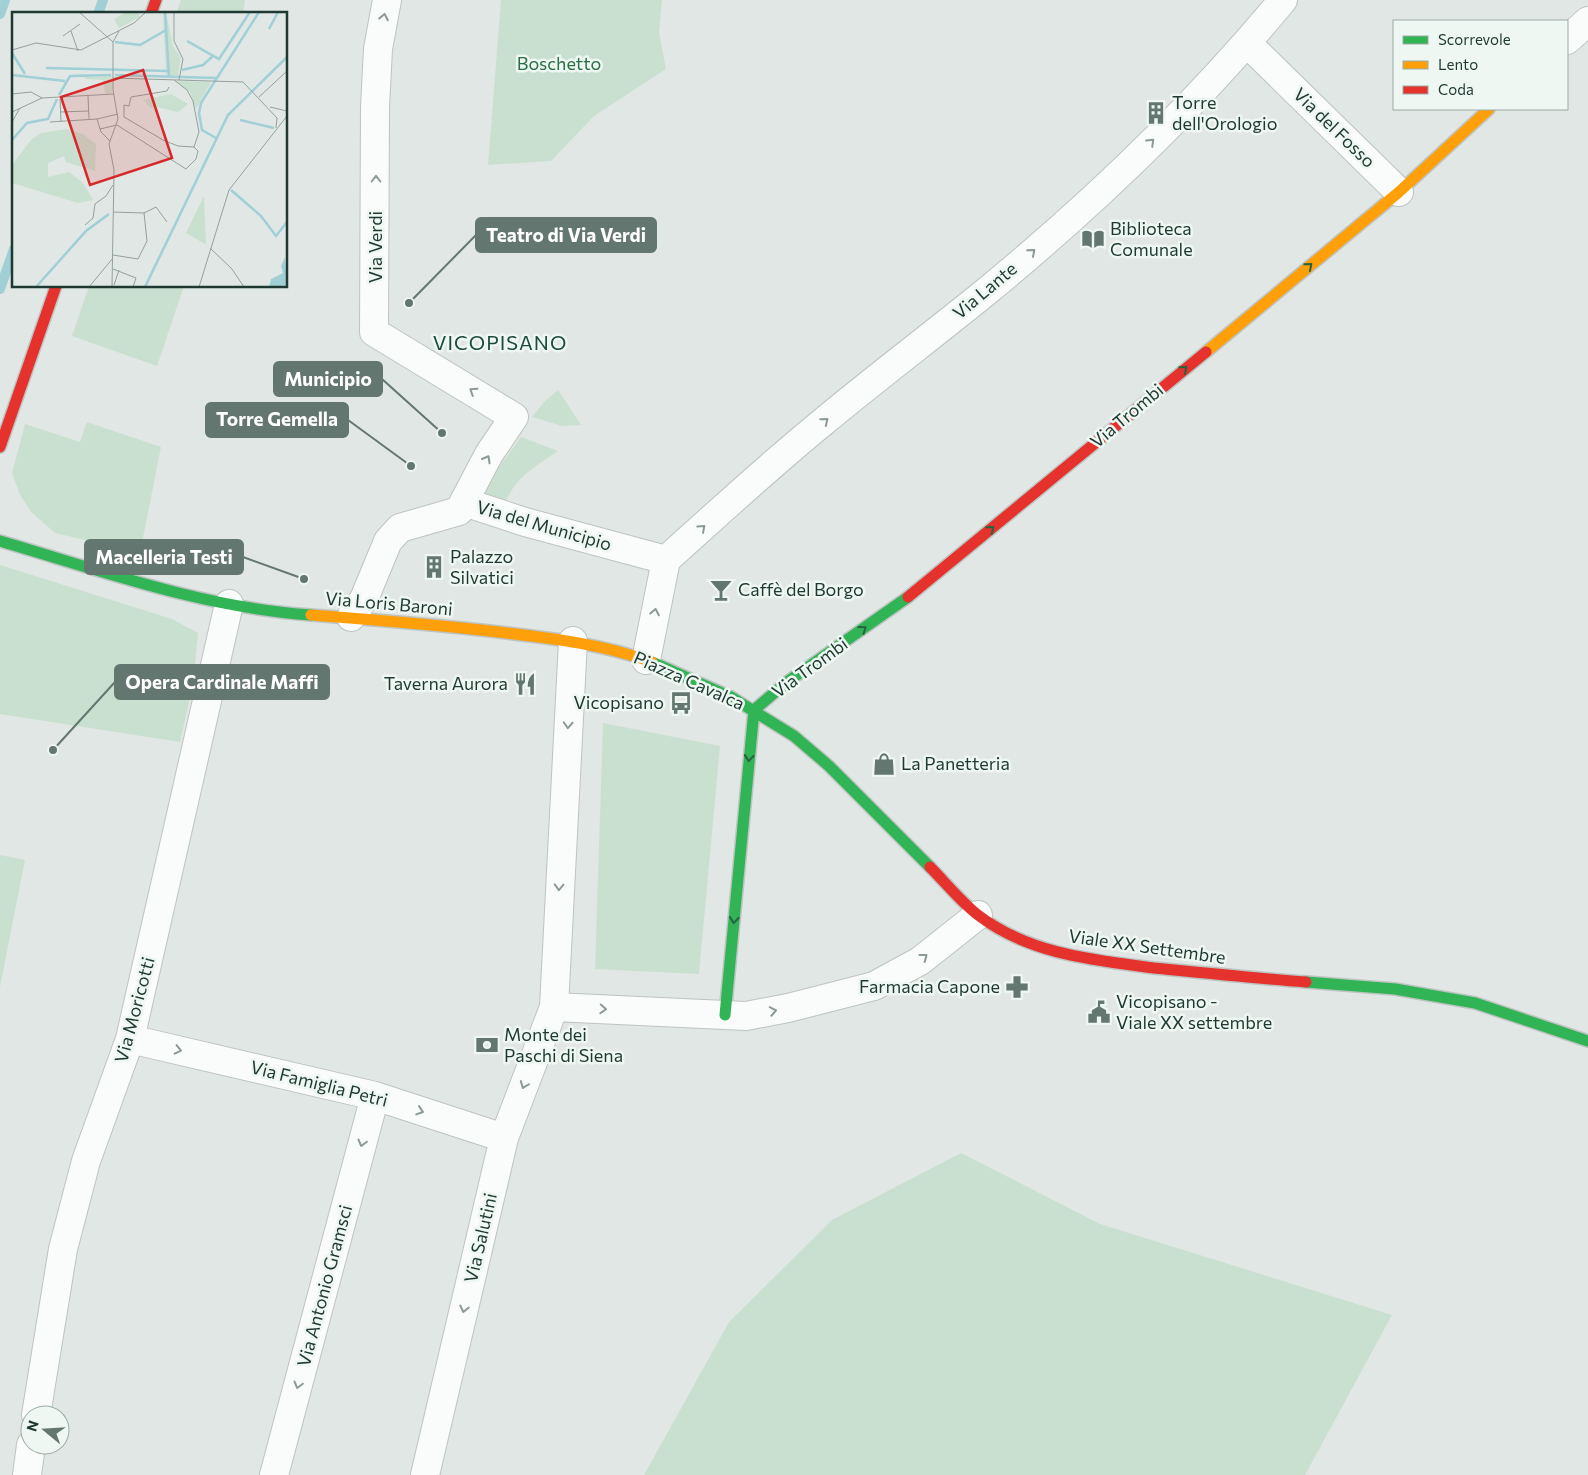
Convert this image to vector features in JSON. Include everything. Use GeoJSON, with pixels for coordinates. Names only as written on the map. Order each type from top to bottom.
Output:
{"type":"FeatureCollection","features":[{"type":"Feature","properties":{"kind":"street","name":"Via Verdi"},"geometry":{"type":"LineString","coordinates":[[388,0],[378,49],[374,332],[514,417],[489,454],[464,502]]}},
{"type":"Feature","properties":{"kind":"street","name":"Via Lante"},"geometry":{"type":"LineString","coordinates":[[666,560],[823,422],[988,290],[1052,235],[1182,113],[1247,43],[1283,0]]}},
{"type":"Feature","properties":{"kind":"street"},"geometry":{"type":"LineString","coordinates":[[1568,39],[1588,22]]}},
{"type":"Feature","properties":{"kind":"street","name":"Via del Fosso"},"geometry":{"type":"LineString","coordinates":[[1247,43],[1399,192]]}},
{"type":"Feature","properties":{"kind":"street","name":"Via Trombi"},"geometry":{"type":"LineString","coordinates":[[754,710],[787,682],[914,592],[1399,192],[1488,110]]}},
{"type":"Feature","properties":{"kind":"street"},"geometry":{"type":"LineString","coordinates":[[0,447],[55,288]]}},
{"type":"Feature","properties":{"kind":"street","name":"Via del Municipio"},"geometry":{"type":"LineString","coordinates":[[351,617],[364,599],[388,542],[400,528],[452,514],[459,511],[464,502],[525,522],[666,560]]}},
{"type":"Feature","properties":{"kind":"street","name":"Via Loris Baroni"},"geometry":{"type":"LineString","coordinates":[[0,541],[131,580],[229,604],[280,613],[428,623],[573,641]]}},
{"type":"Feature","properties":{"kind":"street"},"geometry":{"type":"LineString","coordinates":[[646,660],[666,560]]}},
{"type":"Feature","properties":{"kind":"street","name":"Via Moricotti"},"geometry":{"type":"LineString","coordinates":[[38,1405],[63,1249],[86,1161],[130,1038],[229,604]]}},
{"type":"Feature","properties":{"kind":"street"},"geometry":{"type":"LineString","coordinates":[[573,641],[554,1007],[746,1016],[788,1008],[874,986],[920,961],[978,915]]}},
{"type":"Feature","properties":{"kind":"street","name":"Piazza Cavalca"},"geometry":{"type":"LineString","coordinates":[[573,641],[626,653],[675,671],[754,710],[724,1015]]}},
{"type":"Feature","properties":{"kind":"street","name":"Viale XX Settembre"},"geometry":{"type":"LineString","coordinates":[[754,710],[794,736],[829,766],[978,915],[1019,939],[1052,951],[1090,960],[1218,975],[1395,989],[1476,1003],[1588,1041]]}},
{"type":"Feature","properties":{"kind":"street","name":"Via Salutini"},"geometry":{"type":"LineString","coordinates":[[425,1475],[504,1138],[554,1007]]}},
{"type":"Feature","properties":{"kind":"street","name":"Via Famiglia Petri"},"geometry":{"type":"LineString","coordinates":[[130,1038],[375,1096],[504,1138]]}},
{"type":"Feature","properties":{"kind":"street","name":"Via Antonio Gramsci"},"geometry":{"type":"LineString","coordinates":[[274,1475],[375,1096]]}},
{"type":"Feature","properties":{"kind":"street"},"geometry":{"type":"LineString","coordinates":[[27,1475],[30,1455]]}},
{"type":"Feature","properties":{"kind":"green space"},"geometry":{"type":"Polygon","coordinates":[[[181,0],[245,0],[243,12],[177,12],[181,0]]]}},
{"type":"Feature","properties":{"kind":"green space","name":"Boschetto"},"geometry":{"type":"Polygon","coordinates":[[[501,0],[662,0],[659,32],[666,69],[594,116],[551,161],[488,165],[501,0]]]}},
{"type":"Feature","properties":{"kind":"green space"},"geometry":{"type":"Polygon","coordinates":[[[88,288],[183,288],[157,366],[72,336],[88,288]]]}},
{"type":"Feature","properties":{"kind":"green space"},"geometry":{"type":"Polygon","coordinates":[[[558,390],[581,425],[562,426],[532,417],[545,401],[558,390]]]}},
{"type":"Feature","properties":{"kind":"green space"},"geometry":{"type":"Polygon","coordinates":[[[87,422],[161,447],[140,553],[55,533],[31,512],[20,495],[12,473],[25,424],[80,442],[87,422]]]}},
{"type":"Feature","properties":{"kind":"green space"},"geometry":{"type":"Polygon","coordinates":[[[521,437],[558,451],[521,479],[500,507],[479,494],[521,437]]]}},
{"type":"Feature","properties":{"kind":"green space"},"geometry":{"type":"Polygon","coordinates":[[[0,565],[172,619],[198,633],[193,684],[180,742],[0,714],[0,565]]]}},
{"type":"Feature","properties":{"kind":"green space"},"geometry":{"type":"Polygon","coordinates":[[[603,723],[720,746],[699,974],[595,969],[603,723]]]}},
{"type":"Feature","properties":{"kind":"green space"},"geometry":{"type":"Polygon","coordinates":[[[0,855],[25,860],[0,987],[0,855]]]}},
{"type":"Feature","properties":{"kind":"green space"},"geometry":{"type":"Polygon","coordinates":[[[961,1153],[1100,1224],[1392,1315],[1305,1475],[644,1475],[729,1322],[832,1220],[961,1153]]]}},
{"type":"Feature","properties":{"kind":"waterway"},"geometry":{"type":"LineString","coordinates":[[0,14],[5,0]]}},
{"type":"Feature","properties":{"kind":"waterway"},"geometry":{"type":"LineString","coordinates":[[99,12],[103,0]]}},
{"type":"Feature","properties":{"kind":"waterway"},"geometry":{"type":"LineString","coordinates":[[0,289],[12,255]]}},
{"type":"Feature","properties":{"kind":"traffic: fast"},"geometry":{"type":"LineString","coordinates":[[0,541],[154,587],[232,605],[311,615]]}},
{"type":"Feature","properties":{"kind":"traffic: fast"},"geometry":{"type":"LineString","coordinates":[[754,710],[787,682],[908,597]]}},
{"type":"Feature","properties":{"kind":"traffic: fast"},"geometry":{"type":"LineString","coordinates":[[652,662],[731,697],[794,736],[829,766],[930,867]]}},
{"type":"Feature","properties":{"kind":"traffic: fast"},"geometry":{"type":"LineString","coordinates":[[725,1015],[754,710]]}},
{"type":"Feature","properties":{"kind":"traffic: fast"},"geometry":{"type":"LineString","coordinates":[[1306,982],[1395,989],[1475,1003],[1588,1041]]}},
{"type":"Feature","properties":{"kind":"traffic: slow"},"geometry":{"type":"LineString","coordinates":[[1206,352],[1399,192],[1488,110]]}},
{"type":"Feature","properties":{"kind":"traffic: slow"},"geometry":{"type":"LineString","coordinates":[[311,615],[483,630],[581,643],[617,651],[652,662]]}},
{"type":"Feature","properties":{"kind":"traffic: jam"},"geometry":{"type":"LineString","coordinates":[[152,12],[156,0]]}},
{"type":"Feature","properties":{"kind":"traffic: jam"},"geometry":{"type":"LineString","coordinates":[[0,447],[55,288]]}},
{"type":"Feature","properties":{"kind":"traffic: jam"},"geometry":{"type":"LineString","coordinates":[[908,597],[1206,352]]}},
{"type":"Feature","properties":{"kind":"traffic: jam"},"geometry":{"type":"LineString","coordinates":[[930,867],[978,915],[1018,939],[1040,947],[1085,958],[1131,965],[1306,982]]}},
{"type":"Feature","properties":{"kind":"place","name":"Torre dell'Orologio"},"geometry":{"type":"Point","coordinates":[1156,113]}},
{"type":"Feature","properties":{"kind":"place","name":"Biblioteca Comunale"},"geometry":{"type":"Point","coordinates":[1093,239]}},
{"type":"Feature","properties":{"kind":"place","name":"Teatro di Via Verdi"},"geometry":{"type":"Point","coordinates":[409,303]}},
{"type":"Feature","properties":{"kind":"place","name":"Municipio"},"geometry":{"type":"Point","coordinates":[442,433]}},
{"type":"Feature","properties":{"kind":"place","name":"Torre Gemella"},"geometry":{"type":"Point","coordinates":[411,466]}},
{"type":"Feature","properties":{"kind":"place","name":"Palazzo Silvatici"},"geometry":{"type":"Point","coordinates":[434,567]}},
{"type":"Feature","properties":{"kind":"place","name":"Macelleria Testi"},"geometry":{"type":"Point","coordinates":[304,579]}},
{"type":"Feature","properties":{"kind":"place","name":"Caffè del Borgo"},"geometry":{"type":"Point","coordinates":[721,590]}},
{"type":"Feature","properties":{"kind":"place","name":"Taverna Aurora"},"geometry":{"type":"Point","coordinates":[525,684]}},
{"type":"Feature","properties":{"kind":"place","name":"Vicopisano"},"geometry":{"type":"Point","coordinates":[681,703]}},
{"type":"Feature","properties":{"kind":"place","name":"Opera Cardinale Maffi"},"geometry":{"type":"Point","coordinates":[53,750]}},
{"type":"Feature","properties":{"kind":"place","name":"La Panetteria"},"geometry":{"type":"Point","coordinates":[884,764]}},
{"type":"Feature","properties":{"kind":"place","name":"Farmacia Capone"},"geometry":{"type":"Point","coordinates":[1017,987]}},
{"type":"Feature","properties":{"kind":"place","name":"Vicopisano - Viale XX settembre"},"geometry":{"type":"Point","coordinates":[1099,1012]}},
{"type":"Feature","properties":{"kind":"place","name":"Monte dei Paschi di Siena"},"geometry":{"type":"Point","coordinates":[487,1045]}},
{"type":"Feature","properties":{"kind":"district","name":"VICOPISANO"},"geometry":{"type":"Point","coordinates":[500,343]}}]}
